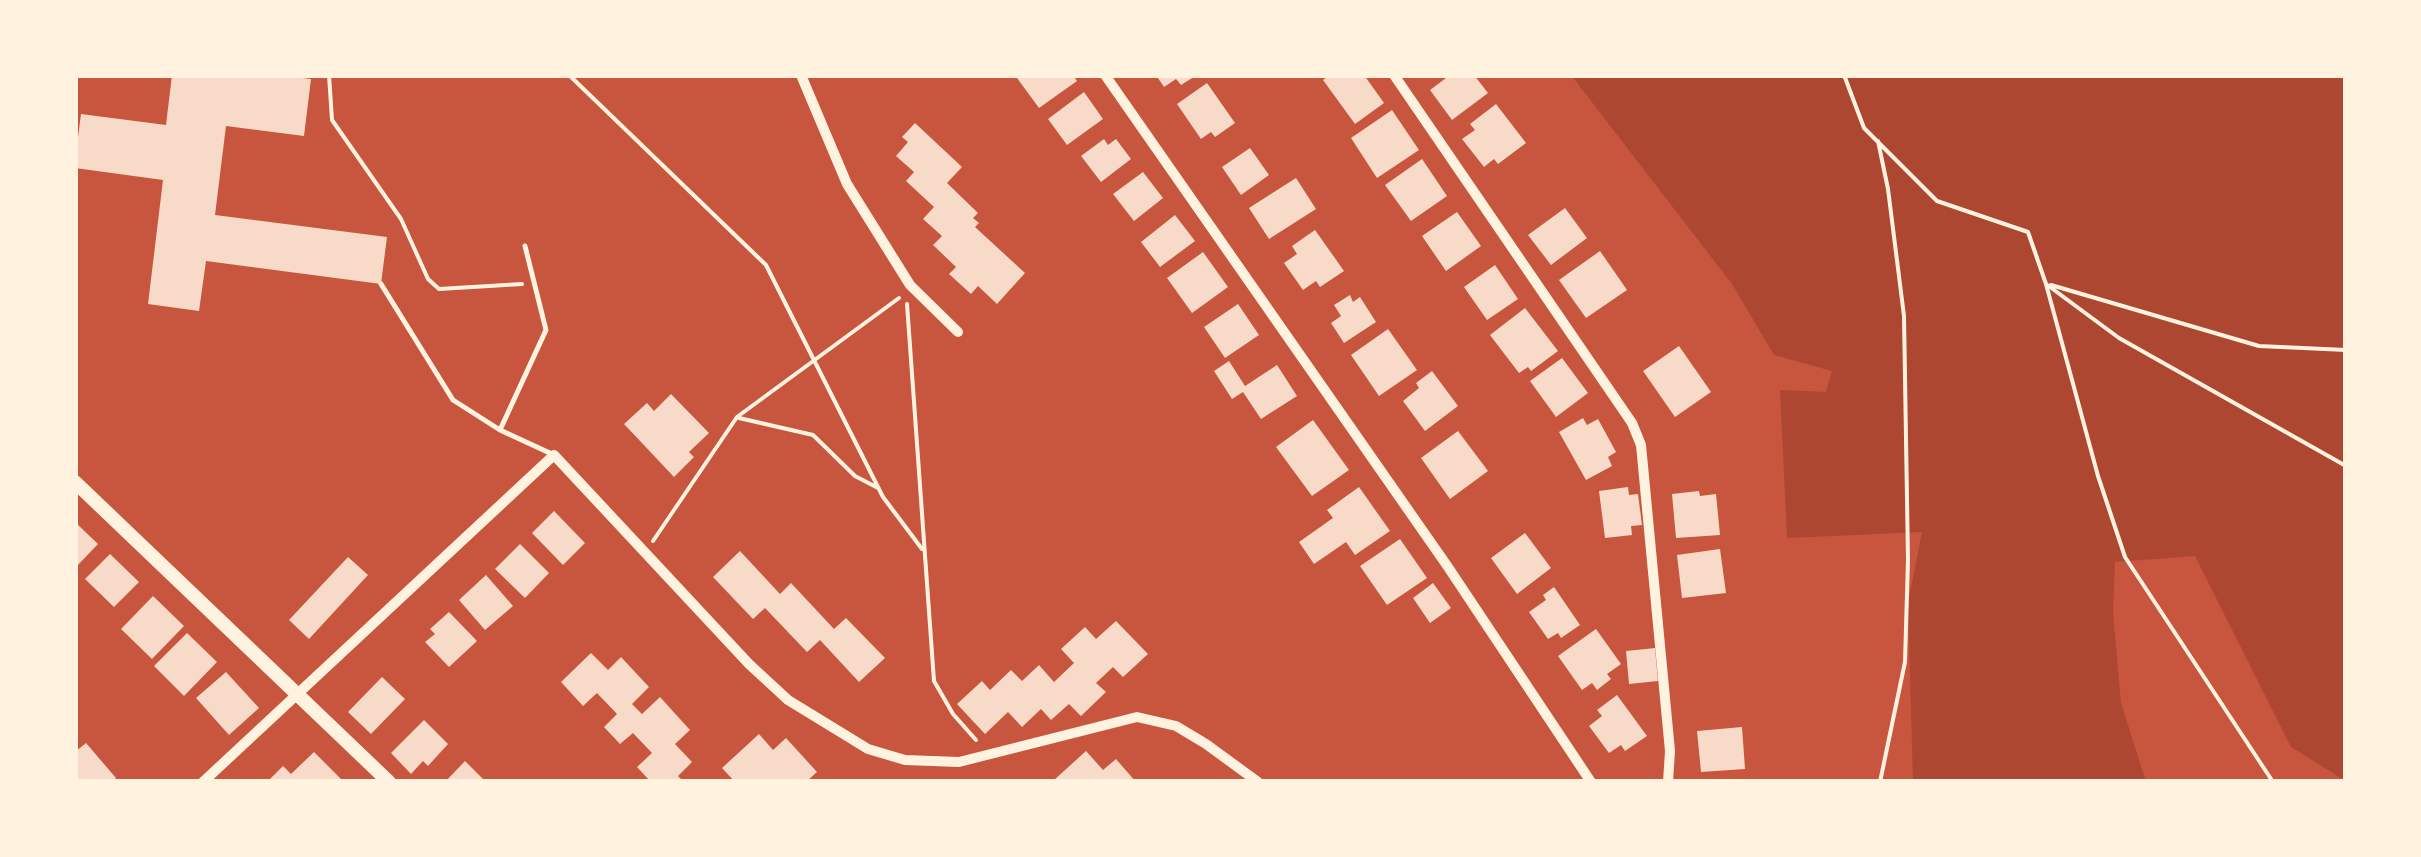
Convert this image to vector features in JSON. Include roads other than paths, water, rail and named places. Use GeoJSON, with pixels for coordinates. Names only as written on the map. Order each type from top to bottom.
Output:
{"type":"FeatureCollection","features":[{"type":"Feature","properties":{"kind":"street"},"geometry":{"type":"LineString","coordinates":[[801,75],[847,184],[910,285],[958,332]]}},
{"type":"Feature","properties":{"kind":"street"},"geometry":{"type":"LineString","coordinates":[[1105,75],[1448,567],[1591,782]]}},
{"type":"Feature","properties":{"kind":"street"},"geometry":{"type":"LineString","coordinates":[[1412,75],[1397,79],[1632,422],[1641,445],[1670,750],[1668,782]]}},
{"type":"Feature","properties":{"kind":"street"},"geometry":{"type":"LineString","coordinates":[[203,782],[554,455],[762,676],[788,700],[868,749],[905,760],[960,762],[1137,717],[1176,726],[1258,782]]}},
{"type":"Feature","properties":{"kind":"street"},"geometry":{"type":"LineString","coordinates":[[75,482],[389,782]]}},
{"type":"Feature","properties":{"kind":"lane"},"geometry":{"type":"LineString","coordinates":[[500,430],[546,330],[524,246]]}},
{"type":"Feature","properties":{"kind":"lane"},"geometry":{"type":"LineString","coordinates":[[381,284],[453,400],[500,430],[554,455]]}}]}
